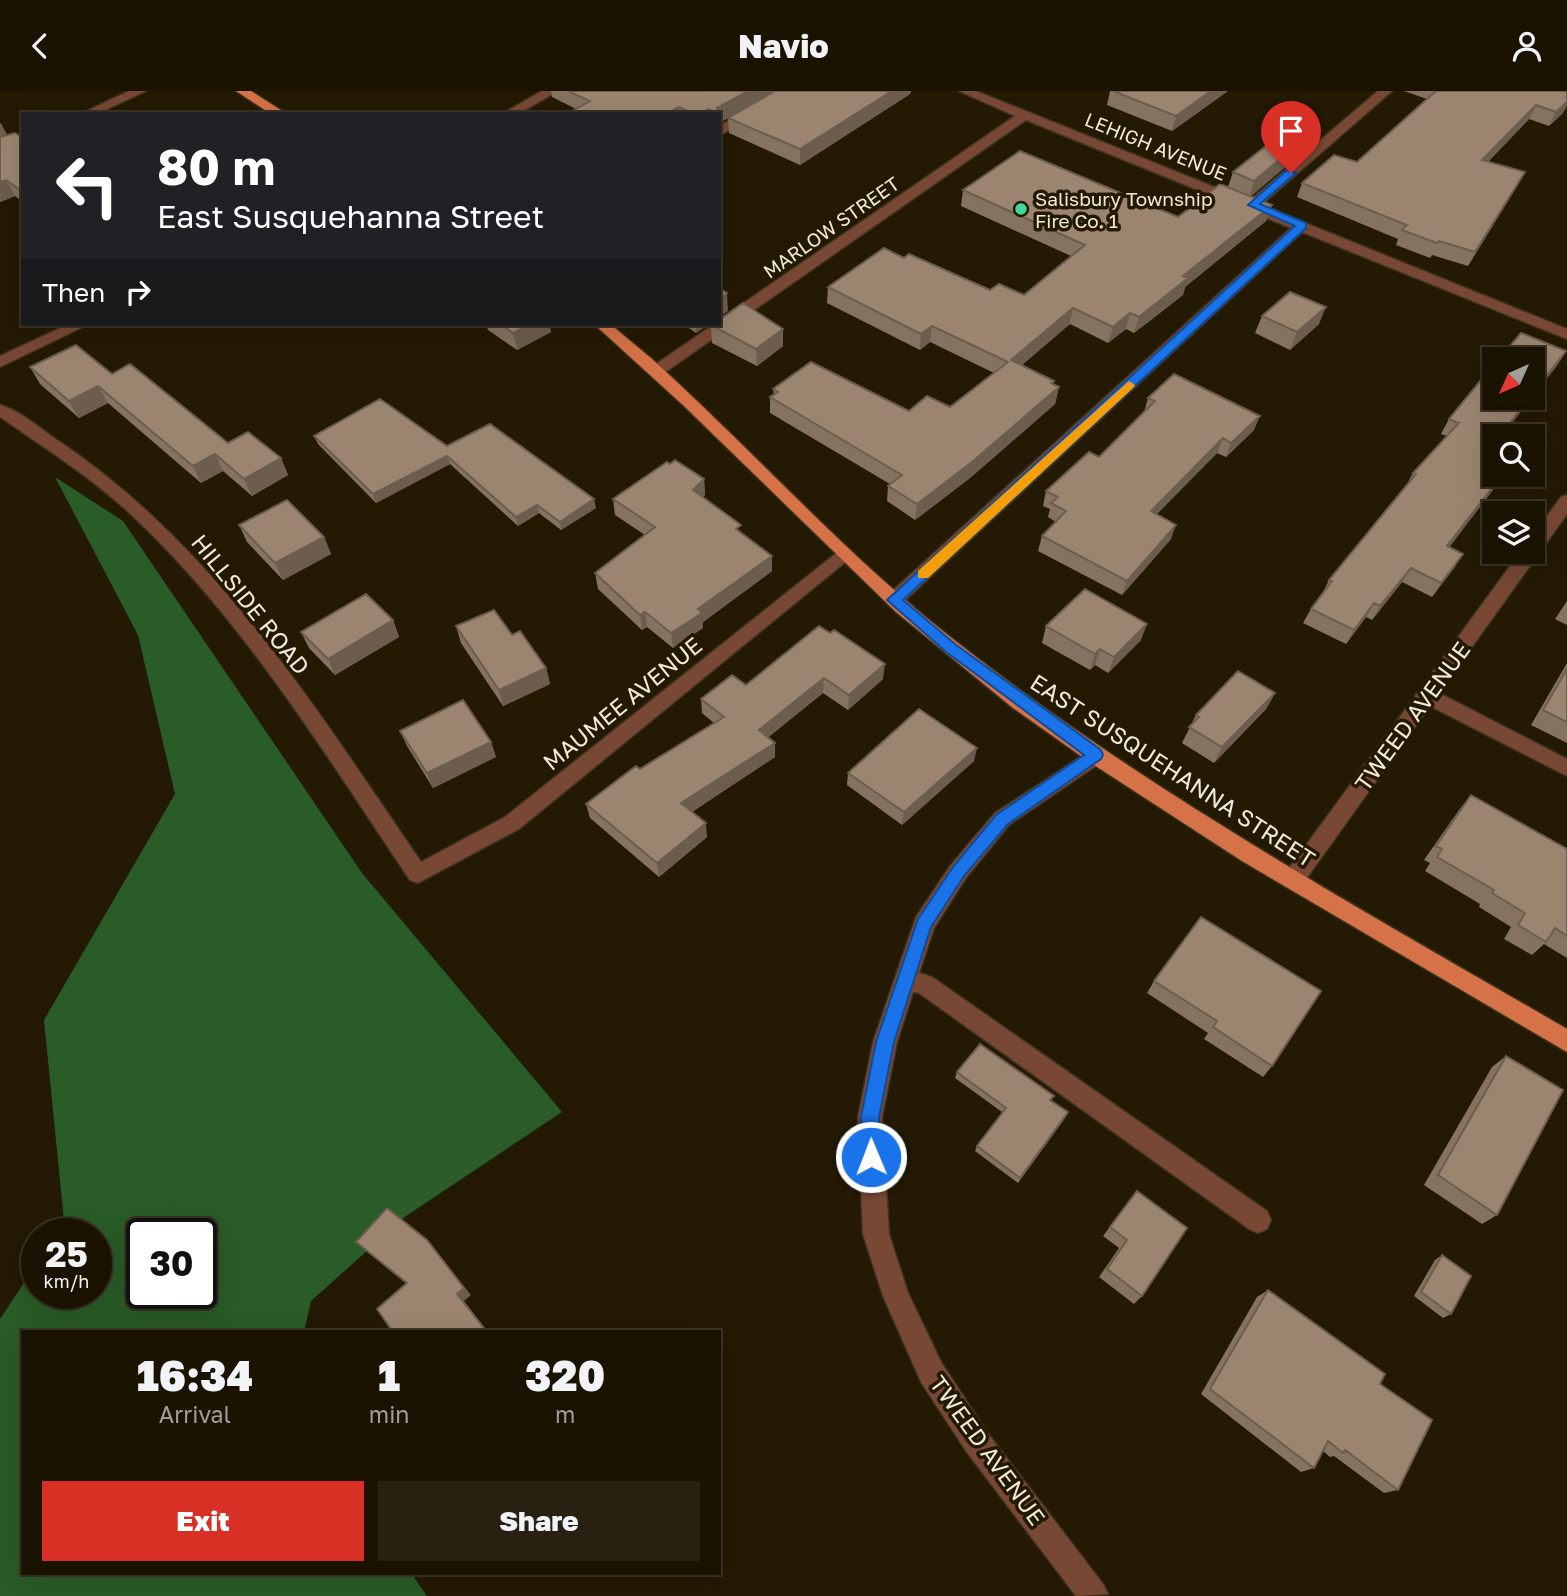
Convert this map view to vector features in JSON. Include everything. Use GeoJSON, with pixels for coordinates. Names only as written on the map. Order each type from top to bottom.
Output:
{"type":"FeatureCollection","features":[{"type":"Feature","properties":{"kind":"main road"},"geometry":{"type":"LineString","coordinates":[[242,91],[278,112]]}},
{"type":"Feature","properties":{"kind":"main road","name":"EAST SUSQUEHANNA STREET"},"geometry":{"type":"LineString","coordinates":[[603,326],[658,370],[845,555],[950,648],[1096,755],[1293,880],[1567,1041]]}},
{"type":"Feature","properties":{"kind":"street"},"geometry":{"type":"LineString","coordinates":[[91,112],[140,91]]}},
{"type":"Feature","properties":{"kind":"street"},"geometry":{"type":"LineString","coordinates":[[512,112],[552,91]]}},
{"type":"Feature","properties":{"kind":"street"},"geometry":{"type":"LineString","coordinates":[[721,131],[790,91]]}},
{"type":"Feature","properties":{"kind":"street","name":"LEHIGH AVENUE"},"geometry":{"type":"LineString","coordinates":[[966,91],[1567,334]]}},
{"type":"Feature","properties":{"kind":"street"},"geometry":{"type":"LineString","coordinates":[[1253,205],[1386,91]]}},
{"type":"Feature","properties":{"kind":"street"},"geometry":{"type":"LineString","coordinates":[[526,105],[540,112]]}},
{"type":"Feature","properties":{"kind":"street","name":"MARLOW STREET"},"geometry":{"type":"LineString","coordinates":[[658,370],[1025,115]]}},
{"type":"Feature","properties":{"kind":"street"},"geometry":{"type":"LineString","coordinates":[[894,600],[1302,225]]}},
{"type":"Feature","properties":{"kind":"street"},"geometry":{"type":"LineString","coordinates":[[0,362],[76,326]]}},
{"type":"Feature","properties":{"kind":"street","name":"HILLSIDE ROAD"},"geometry":{"type":"LineString","coordinates":[[0,411],[58,448],[129,503],[196,569],[258,646],[418,874]]}},
{"type":"Feature","properties":{"kind":"street","name":"TWEED AVENUE"},"geometry":{"type":"LineString","coordinates":[[1545,532],[1567,501]]}},
{"type":"Feature","properties":{"kind":"street","name":"MAUMEE AVENUE"},"geometry":{"type":"LineString","coordinates":[[418,874],[512,823],[845,555]]}},
{"type":"Feature","properties":{"kind":"street","name":"TWEED AVENUE"},"geometry":{"type":"LineString","coordinates":[[1293,880],[1522,564]]}},
{"type":"Feature","properties":{"kind":"street"},"geometry":{"type":"LineString","coordinates":[[1427,696],[1567,768]]}},
{"type":"Feature","properties":{"kind":"street","name":"TWEED AVENUE"},"geometry":{"type":"LineString","coordinates":[[1093,1594],[976,1441],[931,1372],[896,1296],[876,1234],[870,1117],[885,1042],[924,924],[958,871],[1002,820],[1096,755]]}},
{"type":"Feature","properties":{"kind":"street"},"geometry":{"type":"LineString","coordinates":[[904,981],[924,984],[1258,1220]]}},
{"type":"Feature","properties":{"kind":"green space"},"geometry":{"type":"Polygon","coordinates":[[[55,477],[123,521],[362,873],[562,1112],[406,1216],[311,1301],[304,1330],[21,1330],[21,1575],[412,1575],[427,1596],[0,1596],[0,1319],[21,1287],[21,1309],[112,1309],[112,1218],[64,1218],[44,1020],[175,794],[138,635],[55,477]]]}},
{"type":"Feature","properties":{"kind":"building"},"geometry":{"type":"Polygon","coordinates":[[[568,91],[748,91],[717,108],[716,112],[708,109],[703,112],[690,112],[679,107],[670,112],[571,112],[590,101],[568,91]]]}},
{"type":"Feature","properties":{"kind":"building"},"geometry":{"type":"Polygon","coordinates":[[[775,91],[892,91],[800,149],[728,118],[775,91]]]}},
{"type":"Feature","properties":{"kind":"building"},"geometry":{"type":"Polygon","coordinates":[[[1113,91],[1211,91],[1176,116],[1113,91]]]}},
{"type":"Feature","properties":{"kind":"building"},"geometry":{"type":"Polygon","coordinates":[[[1436,91],[1567,91],[1567,102],[1556,112],[1536,105],[1482,160],[1525,172],[1475,252],[1439,241],[1437,243],[1402,230],[1407,225],[1302,183],[1334,155],[1357,162],[1436,91]]]}},
{"type":"Feature","properties":{"kind":"building"},"geometry":{"type":"Polygon","coordinates":[[[15,133],[21,137],[21,191],[6,180],[0,182],[0,137],[15,133]]]}},
{"type":"Feature","properties":{"kind":"building"},"geometry":{"type":"Polygon","coordinates":[[[1271,142],[1291,150],[1254,181],[1233,172],[1271,142]]]}},
{"type":"Feature","properties":{"kind":"building"},"geometry":{"type":"Polygon","coordinates":[[[1020,151],[1178,217],[1220,184],[1272,205],[1183,276],[1188,278],[1139,317],[1130,313],[1113,327],[1073,308],[1011,360],[1054,381],[1051,383],[1059,387],[972,462],[917,504],[888,486],[902,475],[770,397],[778,392],[773,389],[811,362],[909,411],[927,396],[950,407],[1008,362],[932,326],[921,334],[828,287],[884,248],[904,258],[909,254],[990,290],[999,284],[1024,295],[1085,245],[963,190],[1020,151]]]}},
{"type":"Feature","properties":{"kind":"building"},"geometry":{"type":"Polygon","coordinates":[[[1290,292],[1326,307],[1297,332],[1262,316],[1290,292]]]}},
{"type":"Feature","properties":{"kind":"building"},"geometry":{"type":"Polygon","coordinates":[[[743,303],[783,329],[756,349],[713,326],[721,326],[721,319],[743,303]]]}},
{"type":"Feature","properties":{"kind":"building"},"geometry":{"type":"Polygon","coordinates":[[[503,326],[527,326],[513,333],[503,326]]]}},
{"type":"Feature","properties":{"kind":"building"},"geometry":{"type":"Polygon","coordinates":[[[1521,333],[1566,351],[1545,378],[1545,347],[1509,347],[1521,333]]]}},
{"type":"Feature","properties":{"kind":"building"},"geometry":{"type":"Polygon","coordinates":[[[76,345],[112,374],[130,364],[228,443],[248,432],[281,458],[244,479],[215,454],[193,466],[98,386],[69,401],[30,367],[76,345]]]}},
{"type":"Feature","properties":{"kind":"building"},"geometry":{"type":"Polygon","coordinates":[[[1174,374],[1260,416],[1231,443],[1223,438],[1151,511],[1176,525],[1127,581],[1042,536],[1066,511],[1051,503],[1058,497],[1046,491],[1089,452],[1099,457],[1155,401],[1148,398],[1174,374]]]}},
{"type":"Feature","properties":{"kind":"building"},"geometry":{"type":"Polygon","coordinates":[[[1482,379],[1482,410],[1520,410],[1509,424],[1482,424],[1482,487],[1493,487],[1447,546],[1463,554],[1441,583],[1411,568],[1380,606],[1374,603],[1354,630],[1311,609],[1332,581],[1329,580],[1416,474],[1413,473],[1459,423],[1449,419],[1482,379]]]}},
{"type":"Feature","properties":{"kind":"building"},"geometry":{"type":"Polygon","coordinates":[[[380,399],[447,446],[490,424],[594,499],[560,522],[537,505],[516,517],[447,456],[373,494],[314,436],[380,399]]]}},
{"type":"Feature","properties":{"kind":"building"},"geometry":{"type":"Polygon","coordinates":[[[675,460],[704,479],[693,490],[741,525],[736,529],[772,556],[698,609],[702,613],[671,633],[645,612],[640,615],[595,573],[655,527],[613,499],[667,462],[670,464],[675,460]]]}},
{"type":"Feature","properties":{"kind":"building"},"geometry":{"type":"Polygon","coordinates":[[[287,500],[324,537],[275,563],[239,525],[287,500]]]}},
{"type":"Feature","properties":{"kind":"building"},"geometry":{"type":"Polygon","coordinates":[[[1085,589],[1147,624],[1114,657],[1100,649],[1095,654],[1046,626],[1085,589]]]}},
{"type":"Feature","properties":{"kind":"building"},"geometry":{"type":"Polygon","coordinates":[[[366,594],[393,620],[328,659],[301,632],[366,594]]]}},
{"type":"Feature","properties":{"kind":"building"},"geometry":{"type":"Polygon","coordinates":[[[494,610],[512,635],[520,631],[546,668],[499,690],[456,626],[494,610]]]}},
{"type":"Feature","properties":{"kind":"building"},"geometry":{"type":"Polygon","coordinates":[[[819,626],[830,633],[834,630],[885,664],[849,695],[824,678],[759,730],[775,743],[681,803],[706,823],[657,863],[586,804],[636,766],[640,769],[724,717],[701,699],[732,675],[746,685],[819,626]]]}},
{"type":"Feature","properties":{"kind":"building"},"geometry":{"type":"Polygon","coordinates":[[[1567,669],[1567,722],[1543,710],[1567,669]]]}},
{"type":"Feature","properties":{"kind":"building"},"geometry":{"type":"Polygon","coordinates":[[[1238,671],[1275,693],[1222,747],[1189,727],[1199,717],[1196,715],[1238,671]]]}},
{"type":"Feature","properties":{"kind":"building"},"geometry":{"type":"Polygon","coordinates":[[[463,700],[491,742],[427,773],[400,731],[463,700]]]}},
{"type":"Feature","properties":{"kind":"building"},"geometry":{"type":"Polygon","coordinates":[[[919,709],[977,748],[904,812],[848,773],[919,709]]]}},
{"type":"Feature","properties":{"kind":"building"},"geometry":{"type":"Polygon","coordinates":[[[1471,795],[1567,849],[1567,936],[1555,928],[1546,942],[1518,925],[1525,913],[1492,893],[1494,890],[1437,857],[1442,849],[1436,846],[1471,795]]]}},
{"type":"Feature","properties":{"kind":"building"},"geometry":{"type":"Polygon","coordinates":[[[1201,917],[1321,991],[1272,1066],[1213,1027],[1217,1021],[1154,981],[1201,917]]]}},
{"type":"Feature","properties":{"kind":"building"},"geometry":{"type":"Polygon","coordinates":[[[980,1044],[1054,1096],[1050,1100],[1068,1112],[1020,1178],[977,1146],[1006,1108],[957,1072],[980,1044]]]}},
{"type":"Feature","properties":{"kind":"building"},"geometry":{"type":"Polygon","coordinates":[[[1506,1056],[1563,1090],[1497,1215],[1438,1175],[1506,1056]]]}},
{"type":"Feature","properties":{"kind":"building"},"geometry":{"type":"Polygon","coordinates":[[[1137,1191],[1187,1228],[1142,1296],[1107,1269],[1127,1240],[1110,1227],[1137,1191]]]}},
{"type":"Feature","properties":{"kind":"building"},"geometry":{"type":"Polygon","coordinates":[[[387,1208],[427,1240],[464,1288],[457,1294],[485,1330],[392,1330],[377,1309],[407,1283],[356,1242],[387,1208]]]}},
{"type":"Feature","properties":{"kind":"building"},"geometry":{"type":"Polygon","coordinates":[[[1442,1255],[1471,1276],[1451,1314],[1421,1292],[1442,1255]]]}},
{"type":"Feature","properties":{"kind":"building"},"geometry":{"type":"Polygon","coordinates":[[[1268,1290],[1385,1374],[1380,1384],[1432,1420],[1398,1490],[1345,1450],[1343,1453],[1328,1441],[1314,1468],[1210,1389],[1268,1290]]]}},
{"type":"Feature","properties":{"kind":"slow traffic"},"geometry":{"type":"LineString","coordinates":[[923,574],[1129,385]]}},
{"type":"Feature","properties":{"kind":"place","name":"Salisbury Township Fire Co. 1"},"geometry":{"type":"Point","coordinates":[1021,209]}},
{"type":"Feature","properties":{"kind":"route"},"geometry":{"type":"LineString","coordinates":[[871,1157],[870,1117],[885,1042],[924,924],[958,871],[1002,820],[1050,784],[1096,755],[950,648],[894,600],[1302,225],[1253,205],[1291,173]]}}]}
